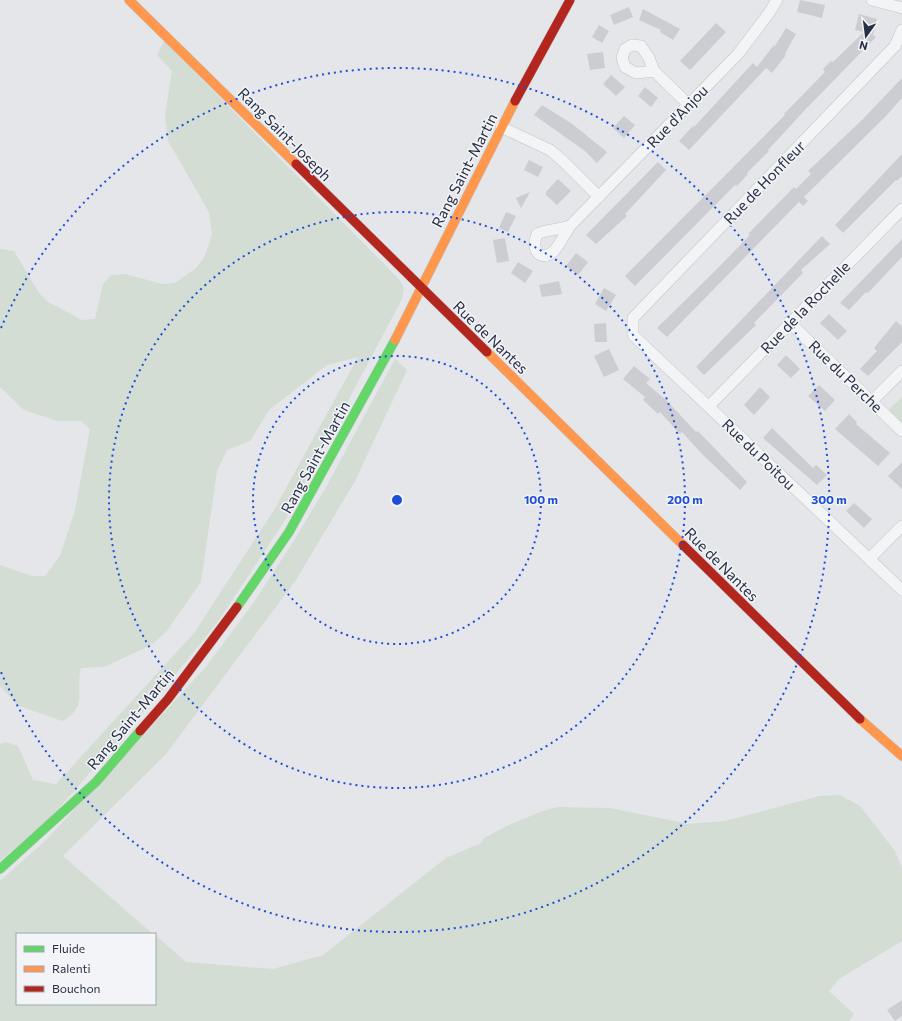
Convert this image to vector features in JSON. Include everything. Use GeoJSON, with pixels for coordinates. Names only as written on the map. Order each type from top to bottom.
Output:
{"type":"FeatureCollection","features":[{"type":"Feature","properties":{"kind":"street","name":"Rang Saint-Joseph"},"geometry":{"type":"LineString","coordinates":[[130,0],[421,288]]}},
{"type":"Feature","properties":{"kind":"street","name":"Rang Saint-Martin"},"geometry":{"type":"LineString","coordinates":[[0,869],[96,782],[168,699],[220,632],[289,532],[389,352],[501,126],[570,0]]}},
{"type":"Feature","properties":{"kind":"street","name":"Rue d'Anjou"},"geometry":{"type":"LineString","coordinates":[[570,226],[738,54],[777,0]]}},
{"type":"Feature","properties":{"kind":"street"},"geometry":{"type":"LineString","coordinates":[[872,0],[902,8]]}},
{"type":"Feature","properties":{"kind":"street","name":"Rue de Honfleur"},"geometry":{"type":"LineString","coordinates":[[633,335],[633,318],[895,46],[902,30]]}},
{"type":"Feature","properties":{"kind":"street"},"geometry":{"type":"LineString","coordinates":[[654,71],[688,104]]}},
{"type":"Feature","properties":{"kind":"street"},"geometry":{"type":"LineString","coordinates":[[501,126],[550,150],[568,165],[599,197]]}},
{"type":"Feature","properties":{"kind":"street","name":"Rue de la Rochelle"},"geometry":{"type":"LineString","coordinates":[[709,406],[789,322],[902,208]]}},
{"type":"Feature","properties":{"kind":"street","name":"Rue de Nantes"},"geometry":{"type":"LineString","coordinates":[[421,288],[862,721],[902,756]]}},
{"type":"Feature","properties":{"kind":"street","name":"Rue du Perche"},"geometry":{"type":"LineString","coordinates":[[789,322],[902,431]]}},
{"type":"Feature","properties":{"kind":"street","name":"Rue du Poitou"},"geometry":{"type":"LineString","coordinates":[[633,335],[902,590]]}},
{"type":"Feature","properties":{"kind":"street"},"geometry":{"type":"LineString","coordinates":[[872,401],[902,371]]}},
{"type":"Feature","properties":{"kind":"street"},"geometry":{"type":"LineString","coordinates":[[869,559],[902,526]]}},
{"type":"Feature","properties":{"kind":"shaded area"},"geometry":{"type":"Polygon","coordinates":[[[164,41],[399,279],[404,288],[402,299],[284,522],[219,620],[172,679],[52,816],[0,861],[0,744],[6,742],[18,746],[33,780],[56,784],[194,633],[274,510],[358,357],[327,365],[269,410],[250,441],[227,450],[217,471],[201,582],[166,632],[147,647],[104,667],[81,668],[79,698],[76,710],[62,721],[17,705],[0,686],[0,565],[32,576],[45,576],[60,556],[75,510],[90,429],[81,421],[57,421],[24,410],[0,387],[0,249],[14,251],[39,293],[48,302],[82,320],[95,319],[103,284],[111,275],[125,274],[162,284],[175,283],[196,268],[204,258],[212,234],[209,212],[168,141],[165,116],[172,71],[157,55],[164,41]]]}},
{"type":"Feature","properties":{"kind":"shaded area"},"geometry":{"type":"Polygon","coordinates":[[[395,359],[407,370],[355,481],[296,580],[166,754],[63,856],[152,933],[16,933],[16,1005],[156,1005],[156,936],[186,962],[273,969],[323,955],[446,858],[481,843],[484,838],[507,826],[540,812],[557,807],[610,808],[689,824],[725,821],[820,796],[840,795],[860,806],[895,851],[902,869],[902,941],[839,979],[829,991],[854,1014],[849,1021],[0,1021],[0,881],[45,841],[205,668],[254,602],[325,489],[395,359]]]}},
{"type":"Feature","properties":{"kind":"shaded area"},"geometry":{"type":"Polygon","coordinates":[[[902,397],[902,422],[888,410],[902,397]]]}},
{"type":"Feature","properties":{"kind":"building"},"geometry":{"type":"Polygon","coordinates":[[[800,0],[825,5],[822,18],[797,12],[800,0]]]}},
{"type":"Feature","properties":{"kind":"building"},"geometry":{"type":"Polygon","coordinates":[[[629,7],[633,17],[614,25],[610,15],[629,7]]]}},
{"type":"Feature","properties":{"kind":"building"},"geometry":{"type":"Polygon","coordinates":[[[643,9],[680,29],[673,40],[660,32],[661,30],[639,20],[643,9]]]}},
{"type":"Feature","properties":{"kind":"building"},"geometry":{"type":"Polygon","coordinates":[[[859,14],[877,19],[873,35],[876,37],[804,111],[768,150],[769,151],[747,173],[748,174],[737,186],[735,185],[635,286],[625,276],[785,115],[784,114],[825,72],[823,69],[831,61],[833,62],[864,32],[855,30],[859,14]]]}},
{"type":"Feature","properties":{"kind":"building"},"geometry":{"type":"Polygon","coordinates":[[[716,23],[726,32],[690,70],[680,61],[716,23]]]}},
{"type":"Feature","properties":{"kind":"building"},"geometry":{"type":"Polygon","coordinates":[[[599,25],[609,31],[602,43],[592,37],[599,25]]]}},
{"type":"Feature","properties":{"kind":"building"},"geometry":{"type":"Polygon","coordinates":[[[786,28],[796,34],[785,54],[786,55],[772,73],[766,68],[689,150],[679,141],[693,126],[694,127],[753,63],[757,67],[774,45],[775,46],[786,28]]]}},
{"type":"Feature","properties":{"kind":"building"},"geometry":{"type":"Polygon","coordinates":[[[603,52],[605,68],[590,70],[587,54],[603,52]]]}},
{"type":"Feature","properties":{"kind":"building"},"geometry":{"type":"Polygon","coordinates":[[[611,75],[625,87],[616,96],[603,84],[611,75]]]}},
{"type":"Feature","properties":{"kind":"building"},"geometry":{"type":"Polygon","coordinates":[[[902,78],[902,98],[886,116],[804,197],[808,201],[803,206],[799,202],[667,337],[657,328],[716,270],[750,235],[748,234],[794,187],[796,189],[811,174],[808,171],[863,119],[902,78]]]}},
{"type":"Feature","properties":{"kind":"building"},"geometry":{"type":"Polygon","coordinates":[[[645,87],[658,98],[651,107],[638,96],[645,87]]]}},
{"type":"Feature","properties":{"kind":"building"},"geometry":{"type":"Polygon","coordinates":[[[542,105],[571,123],[607,152],[597,163],[585,151],[534,115],[542,105]]]}},
{"type":"Feature","properties":{"kind":"building"},"geometry":{"type":"Polygon","coordinates":[[[624,116],[635,125],[624,138],[613,128],[624,116]]]}},
{"type":"Feature","properties":{"kind":"building"},"geometry":{"type":"Polygon","coordinates":[[[902,154],[902,176],[897,181],[896,180],[843,233],[835,225],[902,154]]]}},
{"type":"Feature","properties":{"kind":"building"},"geometry":{"type":"Polygon","coordinates":[[[529,160],[543,167],[538,177],[524,170],[529,160]]]}},
{"type":"Feature","properties":{"kind":"building"},"geometry":{"type":"Polygon","coordinates":[[[658,162],[666,170],[625,214],[627,216],[596,244],[586,235],[658,162]]]}},
{"type":"Feature","properties":{"kind":"building"},"geometry":{"type":"Polygon","coordinates":[[[558,179],[571,191],[557,205],[546,195],[546,192],[558,179]]]}},
{"type":"Feature","properties":{"kind":"building"},"geometry":{"type":"Polygon","coordinates":[[[530,192],[521,208],[516,198],[530,192]]]}},
{"type":"Feature","properties":{"kind":"building"},"geometry":{"type":"Polygon","coordinates":[[[506,212],[516,216],[508,232],[499,228],[506,212]]]}},
{"type":"Feature","properties":{"kind":"building"},"geometry":{"type":"Polygon","coordinates":[[[822,236],[830,244],[801,270],[803,273],[754,323],[756,325],[704,375],[696,367],[822,236]]]}},
{"type":"Feature","properties":{"kind":"building"},"geometry":{"type":"Polygon","coordinates":[[[505,238],[509,261],[497,263],[493,240],[505,238]]]}},
{"type":"Feature","properties":{"kind":"building"},"geometry":{"type":"Polygon","coordinates":[[[902,239],[902,257],[868,293],[866,292],[849,310],[840,303],[902,239]]]}},
{"type":"Feature","properties":{"kind":"building"},"geometry":{"type":"Polygon","coordinates":[[[576,253],[588,262],[578,275],[566,266],[576,253]]]}},
{"type":"Feature","properties":{"kind":"building"},"geometry":{"type":"Polygon","coordinates":[[[518,262],[533,271],[525,283],[511,273],[518,262]]]}},
{"type":"Feature","properties":{"kind":"building"},"geometry":{"type":"Polygon","coordinates":[[[559,281],[562,294],[542,297],[539,285],[559,281]]]}},
{"type":"Feature","properties":{"kind":"building"},"geometry":{"type":"Polygon","coordinates":[[[604,288],[616,295],[606,311],[595,304],[604,288]]]}},
{"type":"Feature","properties":{"kind":"building"},"geometry":{"type":"Polygon","coordinates":[[[829,314],[847,331],[838,340],[820,323],[829,314]]]}},
{"type":"Feature","properties":{"kind":"building"},"geometry":{"type":"Polygon","coordinates":[[[896,321],[902,326],[902,342],[868,376],[860,369],[877,351],[874,348],[896,321]]]}},
{"type":"Feature","properties":{"kind":"building"},"geometry":{"type":"Polygon","coordinates":[[[606,323],[607,342],[595,342],[594,324],[606,323]]]}},
{"type":"Feature","properties":{"kind":"building"},"geometry":{"type":"Polygon","coordinates":[[[609,349],[619,370],[604,377],[594,356],[609,349]]]}},
{"type":"Feature","properties":{"kind":"building"},"geometry":{"type":"Polygon","coordinates":[[[786,355],[800,369],[791,378],[777,365],[786,355]]]}},
{"type":"Feature","properties":{"kind":"building"},"geometry":{"type":"Polygon","coordinates":[[[634,366],[650,379],[646,383],[667,401],[696,432],[698,431],[747,482],[740,490],[703,455],[682,432],[680,434],[660,412],[658,414],[643,400],[645,397],[623,379],[634,366]]]}},
{"type":"Feature","properties":{"kind":"building"},"geometry":{"type":"Polygon","coordinates":[[[819,385],[835,400],[825,411],[808,396],[819,385]]]}},
{"type":"Feature","properties":{"kind":"building"},"geometry":{"type":"Polygon","coordinates":[[[760,387],[770,397],[754,415],[744,405],[760,387]]]}},
{"type":"Feature","properties":{"kind":"building"},"geometry":{"type":"Polygon","coordinates":[[[849,414],[857,422],[856,424],[890,453],[878,466],[835,429],[849,414]]]}},
{"type":"Feature","properties":{"kind":"building"},"geometry":{"type":"Polygon","coordinates":[[[772,428],[813,468],[816,465],[827,475],[817,485],[763,438],[772,428]]]}},
{"type":"Feature","properties":{"kind":"building"},"geometry":{"type":"Polygon","coordinates":[[[902,462],[902,489],[888,476],[902,462]]]}},
{"type":"Feature","properties":{"kind":"building"},"geometry":{"type":"Polygon","coordinates":[[[854,503],[872,519],[864,528],[846,511],[854,503]]]}},
{"type":"Feature","properties":{"kind":"building"},"geometry":{"type":"Polygon","coordinates":[[[902,1000],[902,1016],[895,1021],[887,1010],[902,1000]]]}},
{"type":"Feature","properties":{"kind":"traffic: fast"},"geometry":{"type":"LineString","coordinates":[[237,607],[289,532],[395,340]]}},
{"type":"Feature","properties":{"kind":"traffic: fast"},"geometry":{"type":"LineString","coordinates":[[0,869],[96,782],[140,731]]}},
{"type":"Feature","properties":{"kind":"traffic: slow"},"geometry":{"type":"LineString","coordinates":[[129,0],[296,164]]}},
{"type":"Feature","properties":{"kind":"traffic: slow"},"geometry":{"type":"LineString","coordinates":[[395,340],[515,101]]}},
{"type":"Feature","properties":{"kind":"traffic: slow"},"geometry":{"type":"LineString","coordinates":[[487,352],[683,545]]}},
{"type":"Feature","properties":{"kind":"traffic: slow"},"geometry":{"type":"LineString","coordinates":[[860,719],[902,756]]}},
{"type":"Feature","properties":{"kind":"traffic: jam"},"geometry":{"type":"LineString","coordinates":[[515,101],[570,0]]}},
{"type":"Feature","properties":{"kind":"traffic: jam"},"geometry":{"type":"LineString","coordinates":[[296,164],[487,352]]}},
{"type":"Feature","properties":{"kind":"traffic: jam"},"geometry":{"type":"LineString","coordinates":[[683,545],[860,719]]}},
{"type":"Feature","properties":{"kind":"traffic: jam"},"geometry":{"type":"LineString","coordinates":[[140,731],[168,699],[237,607]]}}]}
